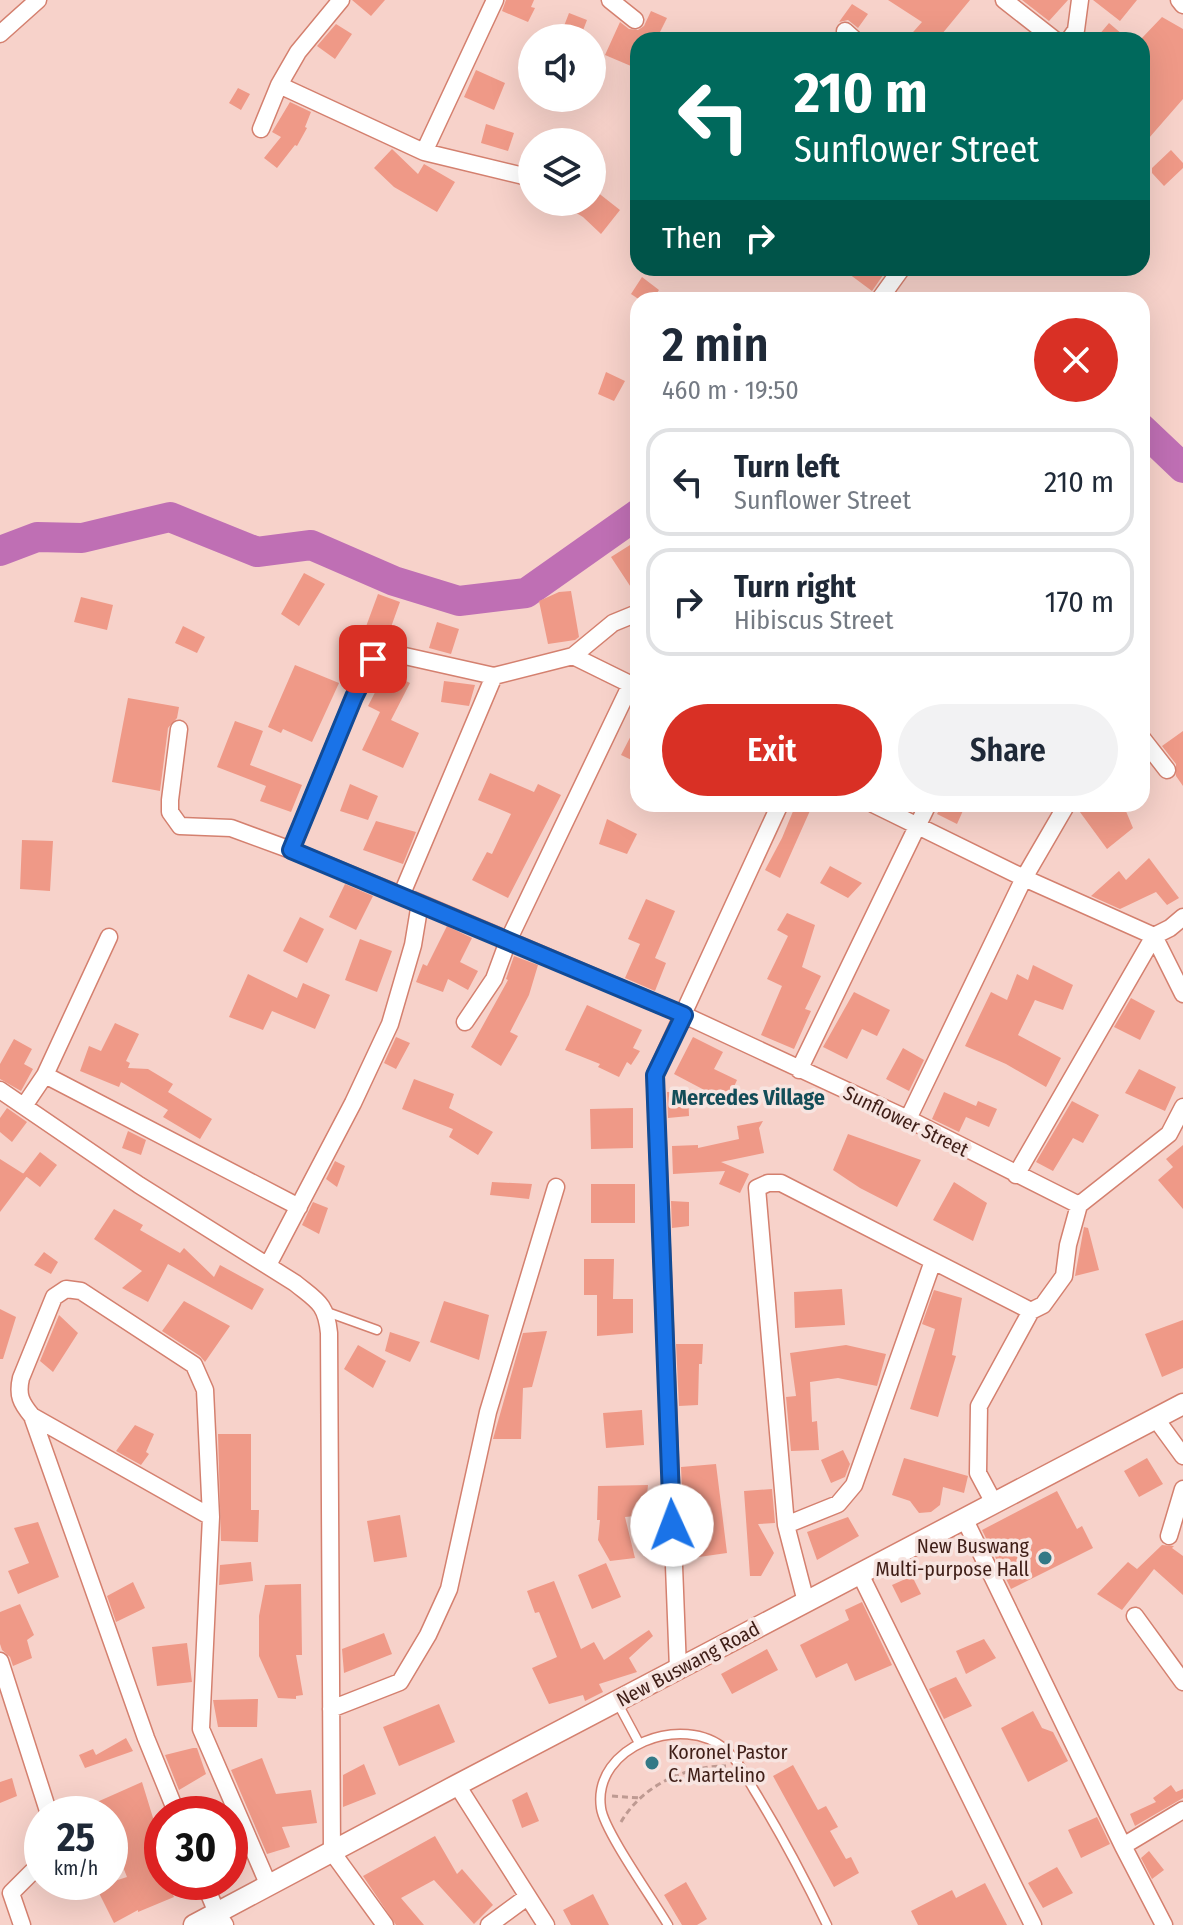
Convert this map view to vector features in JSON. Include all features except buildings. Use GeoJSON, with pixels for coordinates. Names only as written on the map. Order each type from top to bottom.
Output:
{"type":"FeatureCollection","features":[{"type":"Feature","properties":{"kind":"street"},"geometry":{"type":"LineString","coordinates":[[1,32],[38,0]]}},
{"type":"Feature","properties":{"kind":"street"},"geometry":{"type":"LineString","coordinates":[[261,129],[279,85],[298,52],[341,0]]}},
{"type":"Feature","properties":{"kind":"street"},"geometry":{"type":"LineString","coordinates":[[424,152],[495,0]]}},
{"type":"Feature","properties":{"kind":"street"},"geometry":{"type":"LineString","coordinates":[[610,0],[635,20]]}},
{"type":"Feature","properties":{"kind":"street"},"geometry":{"type":"LineString","coordinates":[[1004,0],[1045,32]]}},
{"type":"Feature","properties":{"kind":"street"},"geometry":{"type":"LineString","coordinates":[[1075,32],[1080,0]]}},
{"type":"Feature","properties":{"kind":"street"},"geometry":{"type":"LineString","coordinates":[[1179,0],[1183,5]]}},
{"type":"Feature","properties":{"kind":"street"},"geometry":{"type":"LineString","coordinates":[[279,85],[424,152],[518,175]]}},
{"type":"Feature","properties":{"kind":"street"},"geometry":{"type":"LineString","coordinates":[[291,850],[354,697],[373,659],[387,652],[494,676],[573,656],[613,623],[630,616]]}},
{"type":"Feature","properties":{"kind":"street"},"geometry":{"type":"LineString","coordinates":[[573,656],[630,684]]}},
{"type":"Feature","properties":{"kind":"street"},"geometry":{"type":"LineString","coordinates":[[401,896],[494,676]]}},
{"type":"Feature","properties":{"kind":"street"},"geometry":{"type":"LineString","coordinates":[[465,1022],[494,979],[508,941],[630,694]]}},
{"type":"Feature","properties":{"kind":"street","name":"Sunflower Street"},"geometry":{"type":"LineString","coordinates":[[179,729],[170,812],[180,826],[231,828],[420,903],[684,1015],[908,1119],[1079,1205]]}},
{"type":"Feature","properties":{"kind":"street"},"geometry":{"type":"LineString","coordinates":[[1150,748],[1167,770]]}},
{"type":"Feature","properties":{"kind":"street"},"geometry":{"type":"LineString","coordinates":[[678,1669],[655,1075],[776,812]]}},
{"type":"Feature","properties":{"kind":"street"},"geometry":{"type":"LineString","coordinates":[[889,812],[1024,878],[1154,936],[1183,994]]}},
{"type":"Feature","properties":{"kind":"street"},"geometry":{"type":"LineString","coordinates":[[799,1070],[924,812]]}},
{"type":"Feature","properties":{"kind":"street"},"geometry":{"type":"LineString","coordinates":[[908,1119],[1024,878],[1062,812]]}},
{"type":"Feature","properties":{"kind":"street"},"geometry":{"type":"LineString","coordinates":[[268,1265],[353,1103],[390,1024],[408,966],[420,903]]}},
{"type":"Feature","properties":{"kind":"street"},"geometry":{"type":"LineString","coordinates":[[1016,1175],[1154,936],[1183,917]]}},
{"type":"Feature","properties":{"kind":"street"},"geometry":{"type":"LineString","coordinates":[[24,1106],[45,1075],[109,937]]}},
{"type":"Feature","properties":{"kind":"street"},"geometry":{"type":"LineString","coordinates":[[45,1075],[299,1207]]}},
{"type":"Feature","properties":{"kind":"street"},"geometry":{"type":"LineString","coordinates":[[0,1090],[139,1185],[268,1265],[316,1300],[327,1312],[332,1852],[385,1925]]}},
{"type":"Feature","properties":{"kind":"street"},"geometry":{"type":"LineString","coordinates":[[994,1503],[978,1473],[979,1406],[1031,1311],[1043,1305],[1064,1276],[1068,1245],[1079,1205],[1169,1134],[1183,1107]]}},
{"type":"Feature","properties":{"kind":"street"},"geometry":{"type":"LineString","coordinates":[[806,1602],[786,1525],[757,1188],[768,1183],[781,1183],[1031,1311]]}},
{"type":"Feature","properties":{"kind":"street"},"geometry":{"type":"LineString","coordinates":[[331,1709],[400,1682],[428,1635],[449,1589],[488,1412],[556,1187]]}},
{"type":"Feature","properties":{"kind":"street"},"geometry":{"type":"LineString","coordinates":[[786,1525],[838,1504],[854,1485],[933,1261]]}},
{"type":"Feature","properties":{"kind":"street"},"geometry":{"type":"LineString","coordinates":[[170,1796],[146,1738],[32,1416],[17,1392],[54,1297],[66,1289],[81,1291],[194,1365],[205,1390],[211,1517],[201,1729],[269,1886]]}},
{"type":"Feature","properties":{"kind":"street","name":"New Buswang Road"},"geometry":{"type":"LineString","coordinates":[[194,1925],[221,1919],[269,1886],[457,1785],[1183,1404]]}},
{"type":"Feature","properties":{"kind":"street"},"geometry":{"type":"LineString","coordinates":[[32,1416],[211,1517]]}},
{"type":"Feature","properties":{"kind":"street"},"geometry":{"type":"LineString","coordinates":[[1156,1419],[1183,1456]]}},
{"type":"Feature","properties":{"kind":"street"},"geometry":{"type":"LineString","coordinates":[[1169,1536],[1183,1489]]}},
{"type":"Feature","properties":{"kind":"street"},"geometry":{"type":"LineString","coordinates":[[964,1518],[1164,1925]]}},
{"type":"Feature","properties":{"kind":"street"},"geometry":{"type":"LineString","coordinates":[[860,1574],[1033,1925]]}},
{"type":"Feature","properties":{"kind":"street"},"geometry":{"type":"LineString","coordinates":[[1135,1616],[1183,1682]]}},
{"type":"Feature","properties":{"kind":"street"},"geometry":{"type":"LineString","coordinates":[[0,1661],[43,1796]]}},
{"type":"Feature","properties":{"kind":"street"},"geometry":{"type":"LineString","coordinates":[[457,1785],[546,1925]]}},
{"type":"Feature","properties":{"kind":"street"},"geometry":{"type":"LineString","coordinates":[[1123,1846],[1183,1810]]}},
{"type":"Feature","properties":{"kind":"street"},"geometry":{"type":"LineString","coordinates":[[22,1925],[6,1894],[24,1878]]}},
{"type":"Feature","properties":{"kind":"street"},"geometry":{"type":"LineString","coordinates":[[489,1925],[527,1897]]}},
{"type":"Feature","properties":{"kind":"street"},"geometry":{"type":"LineString","coordinates":[[212,1900],[221,1919]]}},
{"type":"Feature","properties":{"kind":"lane"},"geometry":{"type":"LineString","coordinates":[[327,1312],[377,1330]]}},
{"type":"Feature","properties":{"kind":"lane"},"geometry":{"type":"LineString","coordinates":[[616,1701],[639,1743]]}},
{"type":"Feature","properties":{"kind":"lane"},"geometry":{"type":"LineString","coordinates":[[668,1925],[614,1836],[601,1808],[613,1765],[624,1753],[639,1743],[668,1736],[703,1737],[727,1751],[739,1766],[808,1885],[827,1925]]}},
{"type":"Feature","properties":{"kind":"path"},"geometry":{"type":"LineString","coordinates":[[688,1771],[703,1737]]}},
{"type":"Feature","properties":{"kind":"path"},"geometry":{"type":"LineString","coordinates":[[614,1836],[629,1808],[662,1782],[688,1771],[739,1766]]}},
{"type":"Feature","properties":{"kind":"path"},"geometry":{"type":"LineString","coordinates":[[602,1796],[640,1798]]}},
{"type":"Feature","properties":{"kind":"waterway"},"geometry":{"type":"LineString","coordinates":[[1150,437],[1183,468]]}},
{"type":"Feature","properties":{"kind":"waterway"},"geometry":{"type":"LineString","coordinates":[[0,551],[37,537],[82,538],[170,517],[257,552],[311,545],[394,581],[459,601],[526,593],[630,520]]}},
{"type":"Feature","properties":{"kind":"place","name":"New Buswang Multi-purpose Hall"},"geometry":{"type":"Point","coordinates":[1045,1558]}},
{"type":"Feature","properties":{"kind":"place","name":"Koronel Pastor C. Martelino"},"geometry":{"type":"Point","coordinates":[652,1763]}},
{"type":"Feature","properties":{"kind":"district","name":"Mercedes Village"},"geometry":{"type":"Point","coordinates":[748,1097]}},
{"type":"Feature","properties":{"kind":"route"},"geometry":{"type":"LineString","coordinates":[[373,659],[354,697],[291,850],[684,1015],[655,1075],[672,1525]]}}]}
